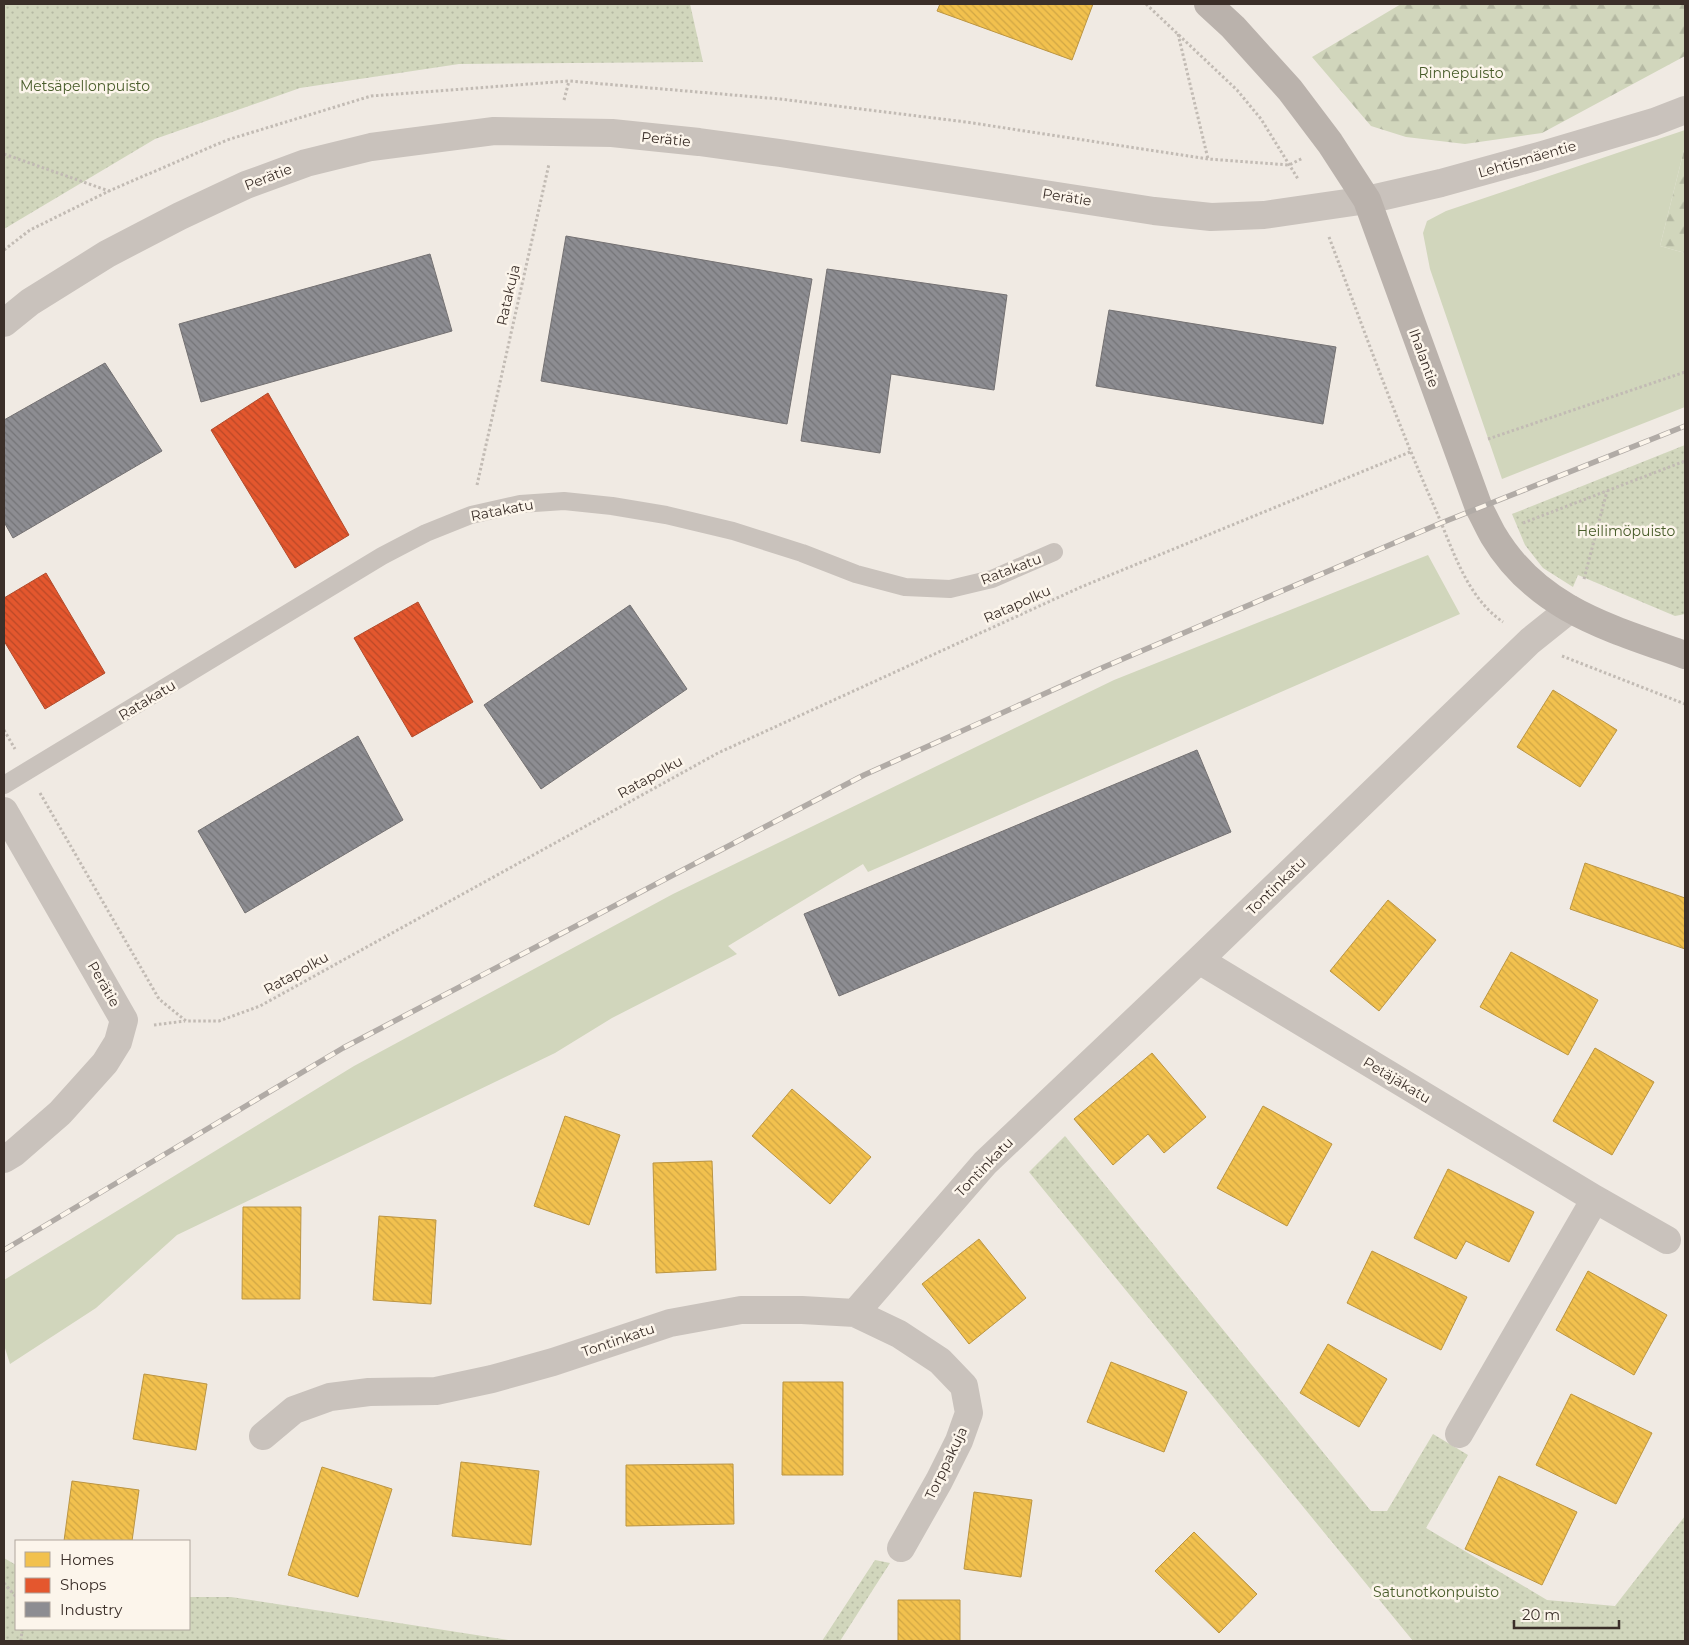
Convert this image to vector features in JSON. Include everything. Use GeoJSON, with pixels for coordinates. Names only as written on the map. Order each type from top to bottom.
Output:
{"type":"FeatureCollection","features":[{"type":"Feature","properties":{"kind":"street","name":"Ihalantie"},"geometry":{"type":"LineString","coordinates":[[1208,4],[1233,28],[1290,90],[1330,143],[1367,200],[1479,508],[1493,535],[1507,555],[1543,592],[1570,609],[1603,626],[1685,655]]}},
{"type":"Feature","properties":{"kind":"street","name":"Lehtismäentie"},"geometry":{"type":"LineString","coordinates":[[1367,200],[1441,183],[1539,156],[1654,122],[1685,110]]}},
{"type":"Feature","properties":{"kind":"street","name":"Perätie"},"geometry":{"type":"LineString","coordinates":[[4,324],[30,302],[107,254],[196,208],[246,185],[306,163],[371,147],[494,131],[612,133],[780,153],[1154,211],[1211,218],[1264,216],[1367,200]]}},
{"type":"Feature","properties":{"kind":"street","name":"Tontinkatu"},"geometry":{"type":"LineString","coordinates":[[263,1436],[294,1410],[330,1397],[368,1392],[436,1390],[492,1379],[553,1362],[670,1323],[741,1310],[802,1310],[855,1313],[985,1163],[1530,641],[1570,609]]}},
{"type":"Feature","properties":{"kind":"street","name":"Perätie"},"geometry":{"type":"LineString","coordinates":[[4,811],[124,1020],[118,1042],[104,1063],[60,1113],[14,1153],[4,1159]]}},
{"type":"Feature","properties":{"kind":"street","name":"Petäjäkatu"},"geometry":{"type":"LineString","coordinates":[[1198,960],[1595,1199],[1667,1240]]}},
{"type":"Feature","properties":{"kind":"street"},"geometry":{"type":"LineString","coordinates":[[1459,1434],[1595,1199]]}},
{"type":"Feature","properties":{"kind":"street","name":"Torppakuja"},"geometry":{"type":"LineString","coordinates":[[855,1313],[900,1334],[940,1361],[964,1386],[969,1413],[960,1441],[901,1548]]}},
{"type":"Feature","properties":{"kind":"lane","name":"Ratakatu"},"geometry":{"type":"LineString","coordinates":[[4,785],[382,556],[426,533],[471,514],[520,504],[564,501],[612,506],[734,531],[802,552],[856,574],[905,587],[950,589],[992,579],[1054,552]]}},
{"type":"Feature","properties":{"kind":"path"},"geometry":{"type":"LineString","coordinates":[[1146,4],[1237,90],[1261,119],[1289,165],[1318,207],[1410,452],[1462,570],[1478,597],[1495,616],[1530,641],[1591,668],[1685,704]]}},
{"type":"Feature","properties":{"kind":"path"},"geometry":{"type":"LineString","coordinates":[[1178,34],[1208,159],[1289,165]]}},
{"type":"Feature","properties":{"kind":"path","name":"Ratakuja"},"geometry":{"type":"LineString","coordinates":[[471,514],[569,81],[780,99],[966,122],[1208,159]]}},
{"type":"Feature","properties":{"kind":"path"},"geometry":{"type":"LineString","coordinates":[[4,154],[108,191]]}},
{"type":"Feature","properties":{"kind":"path"},"geometry":{"type":"LineString","coordinates":[[1457,450],[1685,372]]}},
{"type":"Feature","properties":{"kind":"path","name":"Ratapolku"},"geometry":{"type":"LineString","coordinates":[[28,772],[159,999],[186,1021],[219,1021],[260,1006],[718,753],[1082,587],[1410,452]]}},
{"type":"Feature","properties":{"kind":"path"},"geometry":{"type":"LineString","coordinates":[[1493,535],[1685,461]]}},
{"type":"Feature","properties":{"kind":"path"},"geometry":{"type":"LineString","coordinates":[[1570,609],[1582,587],[1608,491]]}},
{"type":"Feature","properties":{"kind":"path"},"geometry":{"type":"LineString","coordinates":[[4,1583],[15,1596]]}},
{"type":"Feature","properties":{"kind":"green space","name":"Metsäpellonpuisto"},"geometry":{"type":"Polygon","coordinates":[[[4,4],[690,4],[703,62],[459,64],[300,88],[155,139],[4,229],[4,4]]]}},
{"type":"Feature","properties":{"kind":"green space","name":"Rinnepuisto"},"geometry":{"type":"Polygon","coordinates":[[[1401,4],[1685,4],[1685,56],[1542,133],[1465,144],[1406,137],[1371,126],[1312,57],[1401,4]]]}},
{"type":"Feature","properties":{"kind":"green space"},"geometry":{"type":"Polygon","coordinates":[[[1685,130],[1685,146],[1660,246],[1685,253],[1685,407],[1502,479],[1430,269],[1423,233],[1427,221],[1446,211],[1685,130]]]}},
{"type":"Feature","properties":{"kind":"green space"},"geometry":{"type":"Polygon","coordinates":[[[1685,146],[1685,253],[1660,246],[1685,146]]]}},
{"type":"Feature","properties":{"kind":"green space","name":"Heilimöpuisto"},"geometry":{"type":"Polygon","coordinates":[[[1685,445],[1685,614],[1675,616],[1578,575],[1573,587],[1543,568],[1525,545],[1512,514],[1685,445]]]}},
{"type":"Feature","properties":{"kind":"green space"},"geometry":{"type":"Polygon","coordinates":[[[1428,555],[1460,614],[868,872],[863,864],[728,946],[737,954],[612,1018],[555,1053],[177,1235],[96,1308],[10,1364],[4,1345],[4,1280],[354,1066],[673,894],[1114,680],[1428,555]]]}},
{"type":"Feature","properties":{"kind":"green space","name":"Satunotkonpuisto"},"geometry":{"type":"Polygon","coordinates":[[[1065,1136],[1371,1511],[1387,1511],[1433,1434],[1468,1455],[1426,1528],[1547,1600],[1615,1606],[1685,1516],[1685,1641],[1413,1641],[1029,1172],[1065,1136]]]}},
{"type":"Feature","properties":{"kind":"green space"},"geometry":{"type":"Polygon","coordinates":[[[4,1558],[15,1564],[15,1630],[190,1630],[190,1597],[231,1597],[515,1641],[4,1641],[4,1558]]]}},
{"type":"Feature","properties":{"kind":"green space"},"geometry":{"type":"Polygon","coordinates":[[[875,1560],[890,1563],[840,1641],[822,1641],[875,1560]]]}},
{"type":"Feature","properties":{"kind":"building: Homes"},"geometry":{"type":"Polygon","coordinates":[[[940,4],[1093,4],[1072,60],[937,11],[940,4]]]}},
{"type":"Feature","properties":{"kind":"building: Homes"},"geometry":{"type":"Polygon","coordinates":[[[1553,690],[1617,730],[1580,787],[1517,747],[1553,690]]]}},
{"type":"Feature","properties":{"kind":"building: Homes"},"geometry":{"type":"Polygon","coordinates":[[[1585,863],[1685,898],[1685,949],[1570,909],[1585,863]]]}},
{"type":"Feature","properties":{"kind":"building: Homes"},"geometry":{"type":"Polygon","coordinates":[[[1388,900],[1436,940],[1379,1011],[1330,971],[1388,900]]]}},
{"type":"Feature","properties":{"kind":"building: Homes"},"geometry":{"type":"Polygon","coordinates":[[[1511,952],[1598,1000],[1568,1055],[1480,1007],[1511,952]]]}},
{"type":"Feature","properties":{"kind":"building: Homes"},"geometry":{"type":"Polygon","coordinates":[[[1595,1048],[1654,1082],[1612,1155],[1553,1121],[1595,1048]]]}},
{"type":"Feature","properties":{"kind":"building: Homes"},"geometry":{"type":"Polygon","coordinates":[[[1152,1053],[1206,1117],[1164,1153],[1148,1134],[1113,1165],[1074,1119],[1152,1053]]]}},
{"type":"Feature","properties":{"kind":"building: Homes"},"geometry":{"type":"Polygon","coordinates":[[[792,1089],[871,1157],[830,1204],[752,1136],[792,1089]]]}},
{"type":"Feature","properties":{"kind":"building: Homes"},"geometry":{"type":"Polygon","coordinates":[[[1263,1106],[1332,1144],[1287,1226],[1217,1188],[1263,1106]]]}},
{"type":"Feature","properties":{"kind":"building: Homes"},"geometry":{"type":"Polygon","coordinates":[[[565,1116],[620,1135],[589,1225],[534,1206],[565,1116]]]}},
{"type":"Feature","properties":{"kind":"building: Homes"},"geometry":{"type":"Polygon","coordinates":[[[712,1161],[716,1270],[656,1273],[653,1163],[712,1161]]]}},
{"type":"Feature","properties":{"kind":"building: Homes"},"geometry":{"type":"Polygon","coordinates":[[[1448,1169],[1534,1212],[1509,1262],[1466,1241],[1456,1259],[1414,1238],[1448,1169]]]}},
{"type":"Feature","properties":{"kind":"building: Homes"},"geometry":{"type":"Polygon","coordinates":[[[243,1207],[301,1207],[300,1299],[242,1299],[243,1207]]]}},
{"type":"Feature","properties":{"kind":"building: Homes"},"geometry":{"type":"Polygon","coordinates":[[[379,1216],[436,1220],[431,1304],[373,1300],[379,1216]]]}},
{"type":"Feature","properties":{"kind":"building: Homes"},"geometry":{"type":"Polygon","coordinates":[[[979,1239],[1026,1298],[969,1344],[922,1284],[979,1239]]]}},
{"type":"Feature","properties":{"kind":"building: Homes"},"geometry":{"type":"Polygon","coordinates":[[[1372,1251],[1467,1297],[1441,1350],[1347,1303],[1372,1251]]]}},
{"type":"Feature","properties":{"kind":"building: Homes"},"geometry":{"type":"Polygon","coordinates":[[[1588,1271],[1667,1315],[1634,1375],[1556,1330],[1588,1271]]]}},
{"type":"Feature","properties":{"kind":"building: Homes"},"geometry":{"type":"Polygon","coordinates":[[[1328,1344],[1387,1379],[1359,1427],[1300,1393],[1328,1344]]]}},
{"type":"Feature","properties":{"kind":"building: Homes"},"geometry":{"type":"Polygon","coordinates":[[[1111,1362],[1187,1392],[1164,1452],[1087,1422],[1111,1362]]]}},
{"type":"Feature","properties":{"kind":"building: Homes"},"geometry":{"type":"Polygon","coordinates":[[[144,1374],[207,1384],[196,1450],[133,1439],[144,1374]]]}},
{"type":"Feature","properties":{"kind":"building: Homes"},"geometry":{"type":"Polygon","coordinates":[[[783,1382],[843,1382],[843,1475],[782,1475],[783,1382]]]}},
{"type":"Feature","properties":{"kind":"building: Homes"},"geometry":{"type":"Polygon","coordinates":[[[1571,1394],[1652,1433],[1616,1504],[1536,1465],[1571,1394]]]}},
{"type":"Feature","properties":{"kind":"building: Homes"},"geometry":{"type":"Polygon","coordinates":[[[461,1462],[539,1471],[531,1545],[452,1536],[461,1462]]]}},
{"type":"Feature","properties":{"kind":"building: Homes"},"geometry":{"type":"Polygon","coordinates":[[[733,1464],[734,1524],[626,1526],[626,1465],[733,1464]]]}},
{"type":"Feature","properties":{"kind":"building: Homes"},"geometry":{"type":"Polygon","coordinates":[[[322,1467],[392,1489],[358,1597],[288,1575],[322,1467]]]}},
{"type":"Feature","properties":{"kind":"building: Homes"},"geometry":{"type":"Polygon","coordinates":[[[1499,1476],[1577,1512],[1542,1585],[1465,1549],[1499,1476]]]}},
{"type":"Feature","properties":{"kind":"building: Homes"},"geometry":{"type":"Polygon","coordinates":[[[72,1481],[139,1490],[132,1540],[64,1540],[72,1481]]]}},
{"type":"Feature","properties":{"kind":"building: Homes"},"geometry":{"type":"Polygon","coordinates":[[[974,1492],[1032,1500],[1021,1577],[964,1569],[974,1492]]]}},
{"type":"Feature","properties":{"kind":"building: Homes"},"geometry":{"type":"Polygon","coordinates":[[[1194,1532],[1257,1594],[1219,1633],[1155,1571],[1194,1532]]]}},
{"type":"Feature","properties":{"kind":"building: Homes"},"geometry":{"type":"Polygon","coordinates":[[[898,1600],[960,1600],[960,1641],[898,1641],[898,1600]]]}},
{"type":"Feature","properties":{"kind":"building: Shops"},"geometry":{"type":"Polygon","coordinates":[[[268,393],[349,535],[295,568],[211,430],[268,393]]]}},
{"type":"Feature","properties":{"kind":"building: Shops"},"geometry":{"type":"Polygon","coordinates":[[[46,573],[105,673],[45,709],[4,641],[4,598],[46,573]]]}},
{"type":"Feature","properties":{"kind":"building: Shops"},"geometry":{"type":"Polygon","coordinates":[[[418,602],[473,702],[412,737],[354,638],[418,602]]]}},
{"type":"Feature","properties":{"kind":"building: Industry"},"geometry":{"type":"Polygon","coordinates":[[[566,236],[812,279],[787,424],[541,381],[566,236]]]}},
{"type":"Feature","properties":{"kind":"building: Industry"},"geometry":{"type":"Polygon","coordinates":[[[430,254],[452,331],[201,402],[179,324],[430,254]]]}},
{"type":"Feature","properties":{"kind":"building: Industry"},"geometry":{"type":"Polygon","coordinates":[[[827,269],[1007,295],[994,390],[891,374],[880,453],[801,441],[827,269]]]}},
{"type":"Feature","properties":{"kind":"building: Industry"},"geometry":{"type":"Polygon","coordinates":[[[1109,310],[1336,347],[1323,424],[1096,386],[1109,310]]]}},
{"type":"Feature","properties":{"kind":"building: Industry"},"geometry":{"type":"Polygon","coordinates":[[[105,363],[162,451],[13,538],[4,522],[4,420],[105,363]]]}},
{"type":"Feature","properties":{"kind":"building: Industry"},"geometry":{"type":"Polygon","coordinates":[[[630,605],[687,689],[541,789],[484,705],[630,605]]]}},
{"type":"Feature","properties":{"kind":"building: Industry"},"geometry":{"type":"Polygon","coordinates":[[[358,736],[403,820],[245,913],[198,831],[358,736]]]}},
{"type":"Feature","properties":{"kind":"building: Industry"},"geometry":{"type":"Polygon","coordinates":[[[1197,750],[1231,832],[839,996],[804,914],[1197,750]]]}},
{"type":"Feature","properties":{"kind":"railway"},"geometry":{"type":"LineString","coordinates":[[4,1250],[343,1048],[864,775],[1104,667],[1441,523],[1685,426]]}}]}
